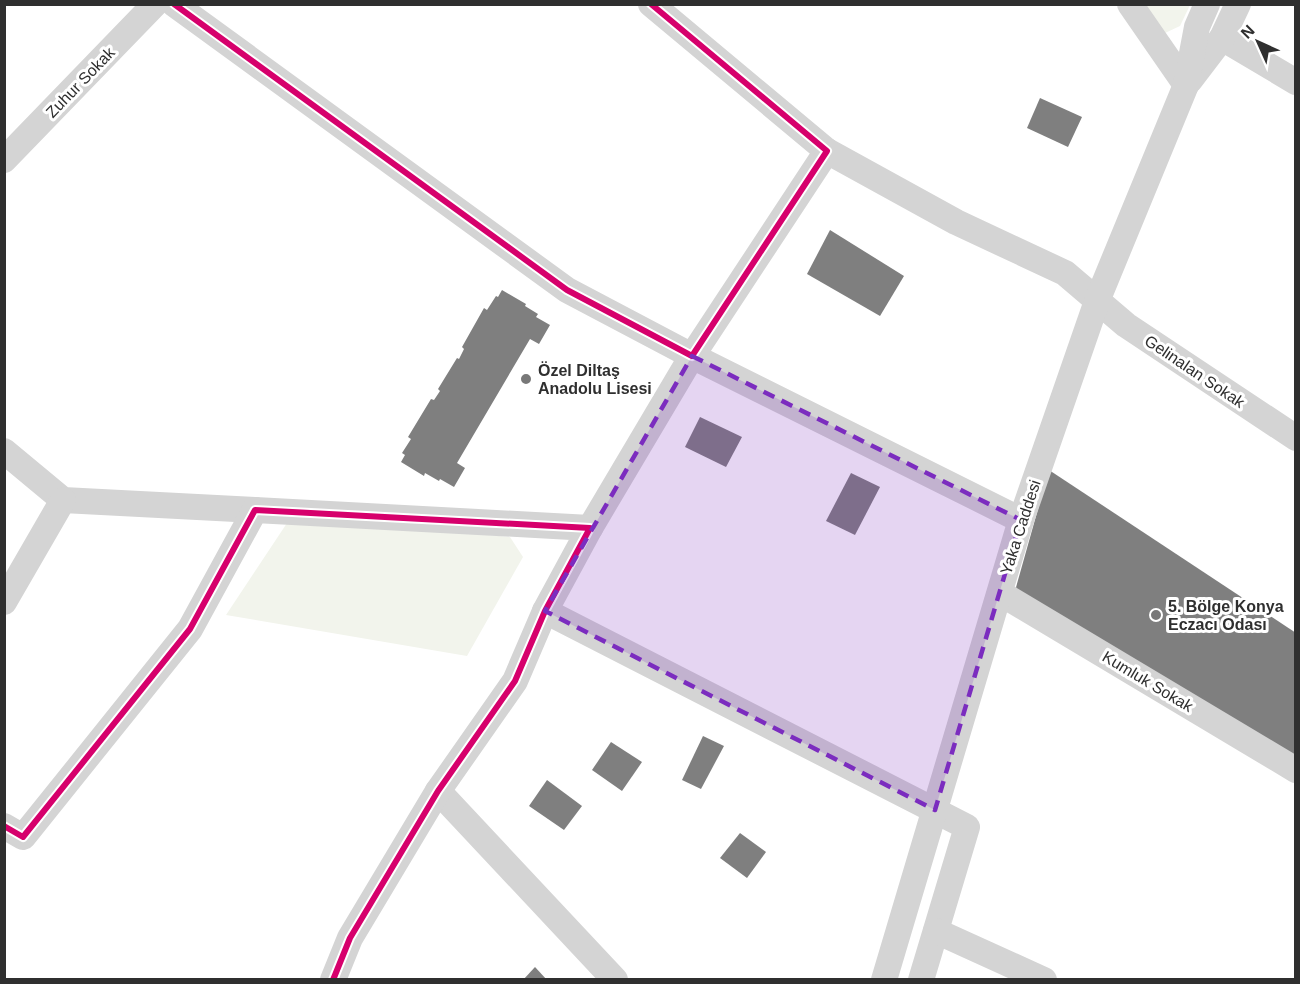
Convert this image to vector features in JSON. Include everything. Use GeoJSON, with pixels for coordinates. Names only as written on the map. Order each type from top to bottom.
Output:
{"type":"FeatureCollection","features":[{"type":"Feature","properties":{"kind":"street","name":"Zuhur Sokak"},"geometry":{"type":"LineString","coordinates":[[4,160],[155,4]]}},
{"type":"Feature","properties":{"kind":"street"},"geometry":{"type":"LineString","coordinates":[[174,4],[567,290],[692,356],[1021,520]]}},
{"type":"Feature","properties":{"kind":"street","name":"Gelinalan Sokak"},"geometry":{"type":"LineString","coordinates":[[651,4],[827,151],[956,222],[1065,273],[1126,325],[1296,438]]}},
{"type":"Feature","properties":{"kind":"street"},"geometry":{"type":"LineString","coordinates":[[1130,4],[1186,85]]}},
{"type":"Feature","properties":{"kind":"street","name":"Yaka Caddesi"},"geometry":{"type":"LineString","coordinates":[[884,980],[1021,520],[1097,301],[1186,85],[1197,27],[1207,4]]}},
{"type":"Feature","properties":{"kind":"street","name":"Yaka Caddesi"},"geometry":{"type":"LineString","coordinates":[[1186,85],[1222,38],[1238,4]]}},
{"type":"Feature","properties":{"kind":"street"},"geometry":{"type":"LineString","coordinates":[[1222,38],[1296,82]]}},
{"type":"Feature","properties":{"kind":"street"},"geometry":{"type":"LineString","coordinates":[[333,980],[350,938],[438,791],[515,681],[544,611],[590,528],[692,356],[827,151]]}},
{"type":"Feature","properties":{"kind":"street"},"geometry":{"type":"LineString","coordinates":[[4,451],[63,500],[590,528]]}},
{"type":"Feature","properties":{"kind":"street"},"geometry":{"type":"LineString","coordinates":[[4,602],[63,500]]}},
{"type":"Feature","properties":{"kind":"street"},"geometry":{"type":"LineString","coordinates":[[4,826],[23,837],[190,629],[255,510]]}},
{"type":"Feature","properties":{"kind":"street","name":"Kumluk Sokak"},"geometry":{"type":"LineString","coordinates":[[1000,593],[1296,770]]}},
{"type":"Feature","properties":{"kind":"street"},"geometry":{"type":"LineString","coordinates":[[544,611],[967,827],[921,980]]}},
{"type":"Feature","properties":{"kind":"street"},"geometry":{"type":"LineString","coordinates":[[438,791],[615,980]]}},
{"type":"Feature","properties":{"kind":"street"},"geometry":{"type":"LineString","coordinates":[[936,931],[1044,980]]}},
{"type":"Feature","properties":{"kind":"highlighted area"},"geometry":{"type":"Polygon","coordinates":[[[692,356],[1021,520],[935,810],[545,611],[692,356]]]}},
{"type":"Feature","properties":{"kind":"shaded area"},"geometry":{"type":"Polygon","coordinates":[[[1139,5],[1190,5],[1180,26],[1165,33],[1139,5]]]}},
{"type":"Feature","properties":{"kind":"shaded area"},"geometry":{"type":"Polygon","coordinates":[[[291,517],[510,537],[523,557],[467,656],[226,615],[291,517]]]}},
{"type":"Feature","properties":{"kind":"building"},"geometry":{"type":"Polygon","coordinates":[[[1040,98],[1082,117],[1068,147],[1027,128],[1040,98]]]}},
{"type":"Feature","properties":{"kind":"building"},"geometry":{"type":"Polygon","coordinates":[[[830,230],[904,276],[880,316],[807,274],[830,230]]]}},
{"type":"Feature","properties":{"kind":"building"},"geometry":{"type":"Polygon","coordinates":[[[502,290],[526,304],[525,306],[538,314],[536,317],[550,325],[539,344],[530,339],[457,463],[465,468],[454,487],[425,473],[424,476],[401,462],[405,455],[402,453],[411,439],[408,437],[431,399],[434,400],[440,391],[438,389],[457,358],[459,359],[464,349],[462,347],[484,308],[487,310],[502,290]]]}},
{"type":"Feature","properties":{"kind":"building"},"geometry":{"type":"Polygon","coordinates":[[[700,417],[742,437],[726,467],[685,447],[700,417]]]}},
{"type":"Feature","properties":{"kind":"building","name":"5. Bölge Konya Eczacı Odası"},"geometry":{"type":"Polygon","coordinates":[[[1049,470],[1296,633],[1296,763],[1013,598],[1049,470]]]}},
{"type":"Feature","properties":{"kind":"building"},"geometry":{"type":"Polygon","coordinates":[[[851,473],[880,487],[855,535],[826,521],[851,473]]]}},
{"type":"Feature","properties":{"kind":"building"},"geometry":{"type":"Polygon","coordinates":[[[703,736],[724,746],[701,789],[682,780],[703,736]]]}},
{"type":"Feature","properties":{"kind":"building"},"geometry":{"type":"Polygon","coordinates":[[[611,742],[642,762],[622,791],[592,770],[611,742]]]}},
{"type":"Feature","properties":{"kind":"building"},"geometry":{"type":"Polygon","coordinates":[[[547,780],[582,806],[564,830],[529,806],[547,780]]]}},
{"type":"Feature","properties":{"kind":"building"},"geometry":{"type":"Polygon","coordinates":[[[740,833],[766,852],[747,878],[720,858],[740,833]]]}},
{"type":"Feature","properties":{"kind":"building"},"geometry":{"type":"Polygon","coordinates":[[[535,967],[547,980],[523,980],[535,967]]]}},
{"type":"Feature","properties":{"kind":"cycle path"},"geometry":{"type":"LineString","coordinates":[[174,4],[567,290],[692,356],[827,151],[651,4]]}},
{"type":"Feature","properties":{"kind":"cycle path"},"geometry":{"type":"LineString","coordinates":[[4,826],[23,837],[190,629],[255,510],[590,528],[545,611],[515,681],[438,791],[350,938],[333,980]]}},
{"type":"Feature","properties":{"kind":"place","name":"Özel Diltaş Anadolu Lisesi"},"geometry":{"type":"Point","coordinates":[526,379]}},
{"type":"Feature","properties":{"kind":"place","name":"5. Bölge Konya Eczacı Odası"},"geometry":{"type":"Point","coordinates":[1156,615]}}]}
